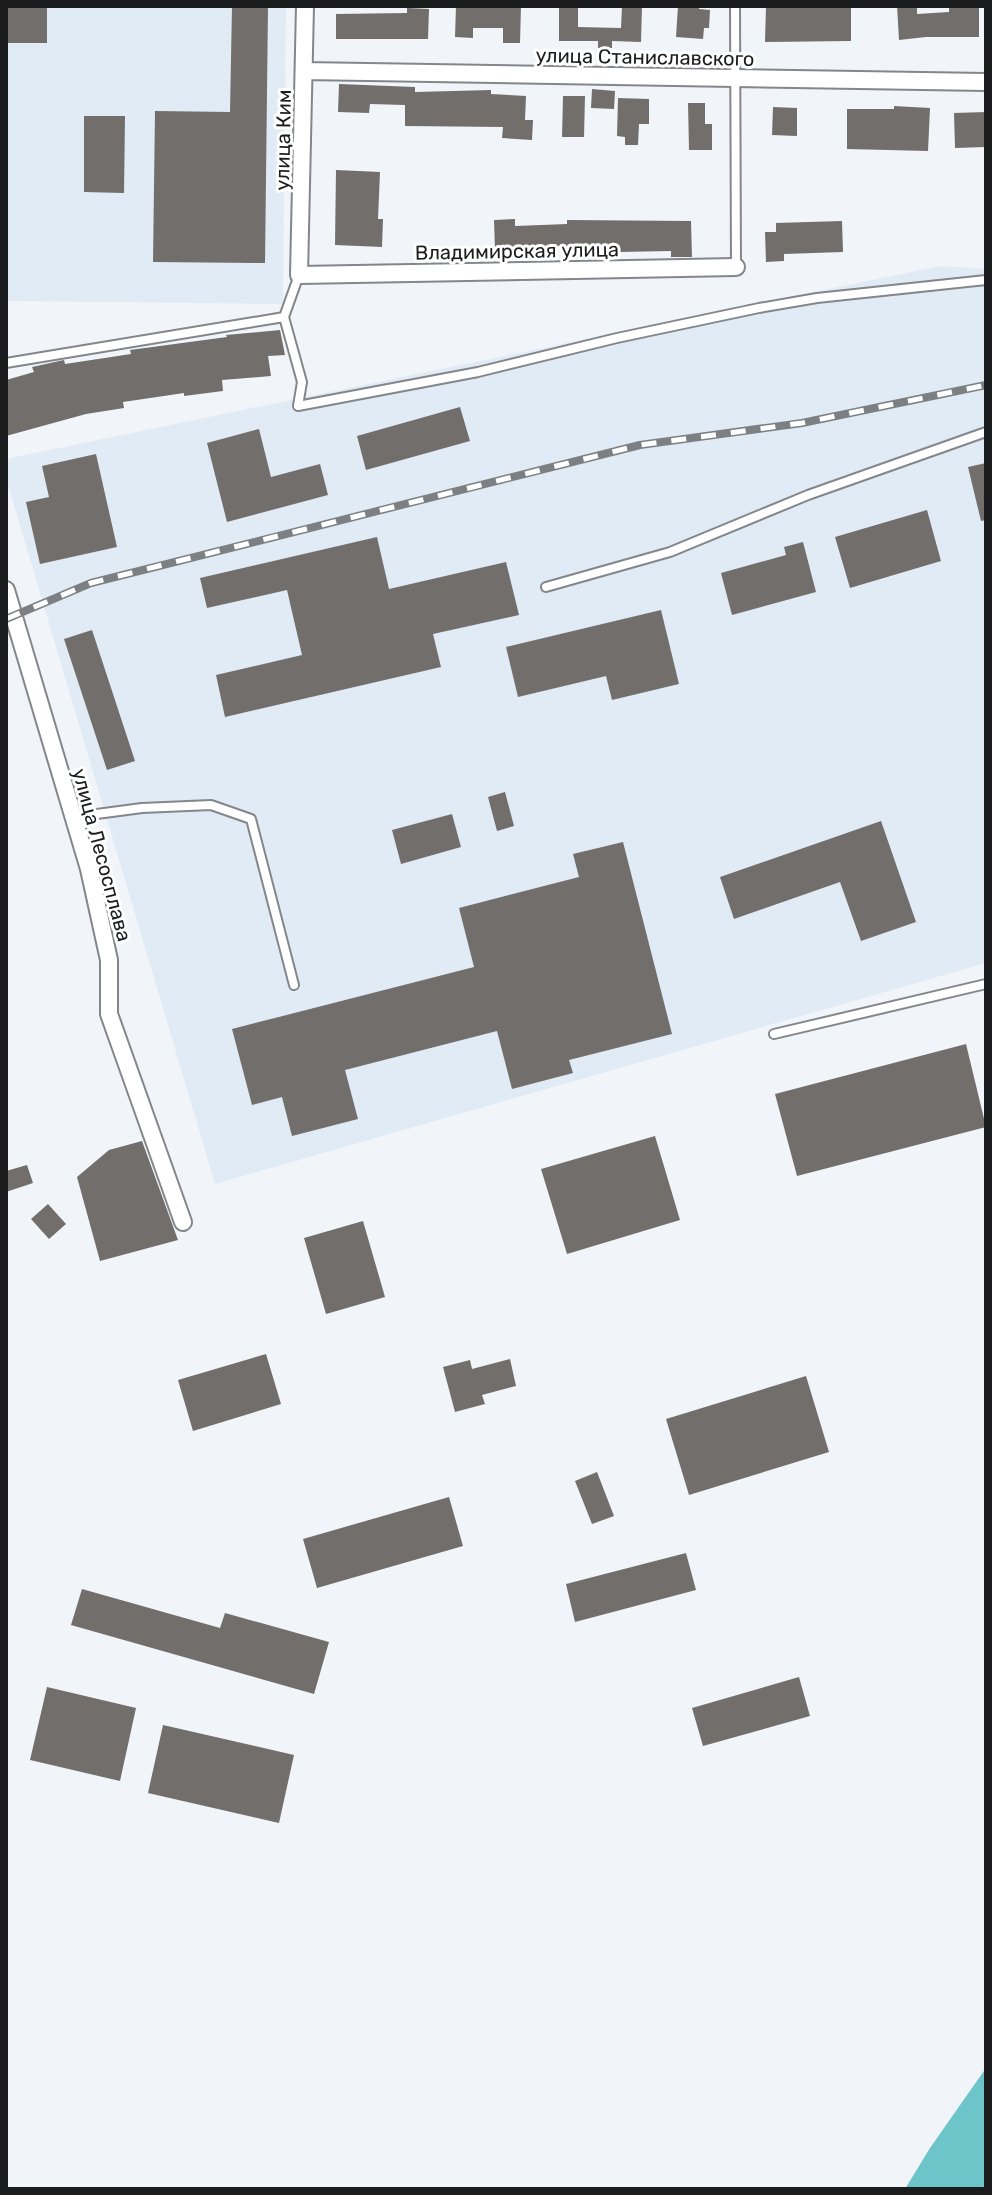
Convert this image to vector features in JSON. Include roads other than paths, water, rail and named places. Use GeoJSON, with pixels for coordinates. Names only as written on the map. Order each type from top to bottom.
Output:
{"type":"FeatureCollection","features":[{"type":"Feature","properties":{"kind":"street","name":"улица Ким"},"geometry":{"type":"LineString","coordinates":[[299,275],[305,6]]}},
{"type":"Feature","properties":{"kind":"street","name":"улица Станиславского"},"geometry":{"type":"LineString","coordinates":[[304,71],[986,82]]}},
{"type":"Feature","properties":{"kind":"street","name":"Владимирская улица"},"geometry":{"type":"LineString","coordinates":[[299,275],[736,267]]}},
{"type":"Feature","properties":{"kind":"street","name":"улица Лесосплава"},"geometry":{"type":"LineString","coordinates":[[6,590],[89,869],[109,960],[109,1014],[183,1222]]}},
{"type":"Feature","properties":{"kind":"lane"},"geometry":{"type":"LineString","coordinates":[[735,6],[736,267]]}},
{"type":"Feature","properties":{"kind":"lane"},"geometry":{"type":"LineString","coordinates":[[299,275],[284,317],[302,382],[298,406],[478,372],[759,308],[817,298],[986,280]]}},
{"type":"Feature","properties":{"kind":"lane"},"geometry":{"type":"LineString","coordinates":[[6,363],[284,317]]}},
{"type":"Feature","properties":{"kind":"lane"},"geometry":{"type":"LineString","coordinates":[[546,587],[670,552],[820,491],[956,440],[986,432]]}},
{"type":"Feature","properties":{"kind":"lane"},"geometry":{"type":"LineString","coordinates":[[73,817],[142,808],[211,805],[251,819],[294,985]]}},
{"type":"Feature","properties":{"kind":"lane"},"geometry":{"type":"LineString","coordinates":[[774,1034],[986,984]]}},
{"type":"Feature","properties":{"kind":"water"},"geometry":{"type":"Polygon","coordinates":[[[986,2068],[986,2183],[982,2189],[905,2189],[930,2148],[986,2068]]]}},
{"type":"Feature","properties":{"kind":"railway"},"geometry":{"type":"LineString","coordinates":[[6,619],[91,583],[640,445],[802,423],[986,385]]}}]}
